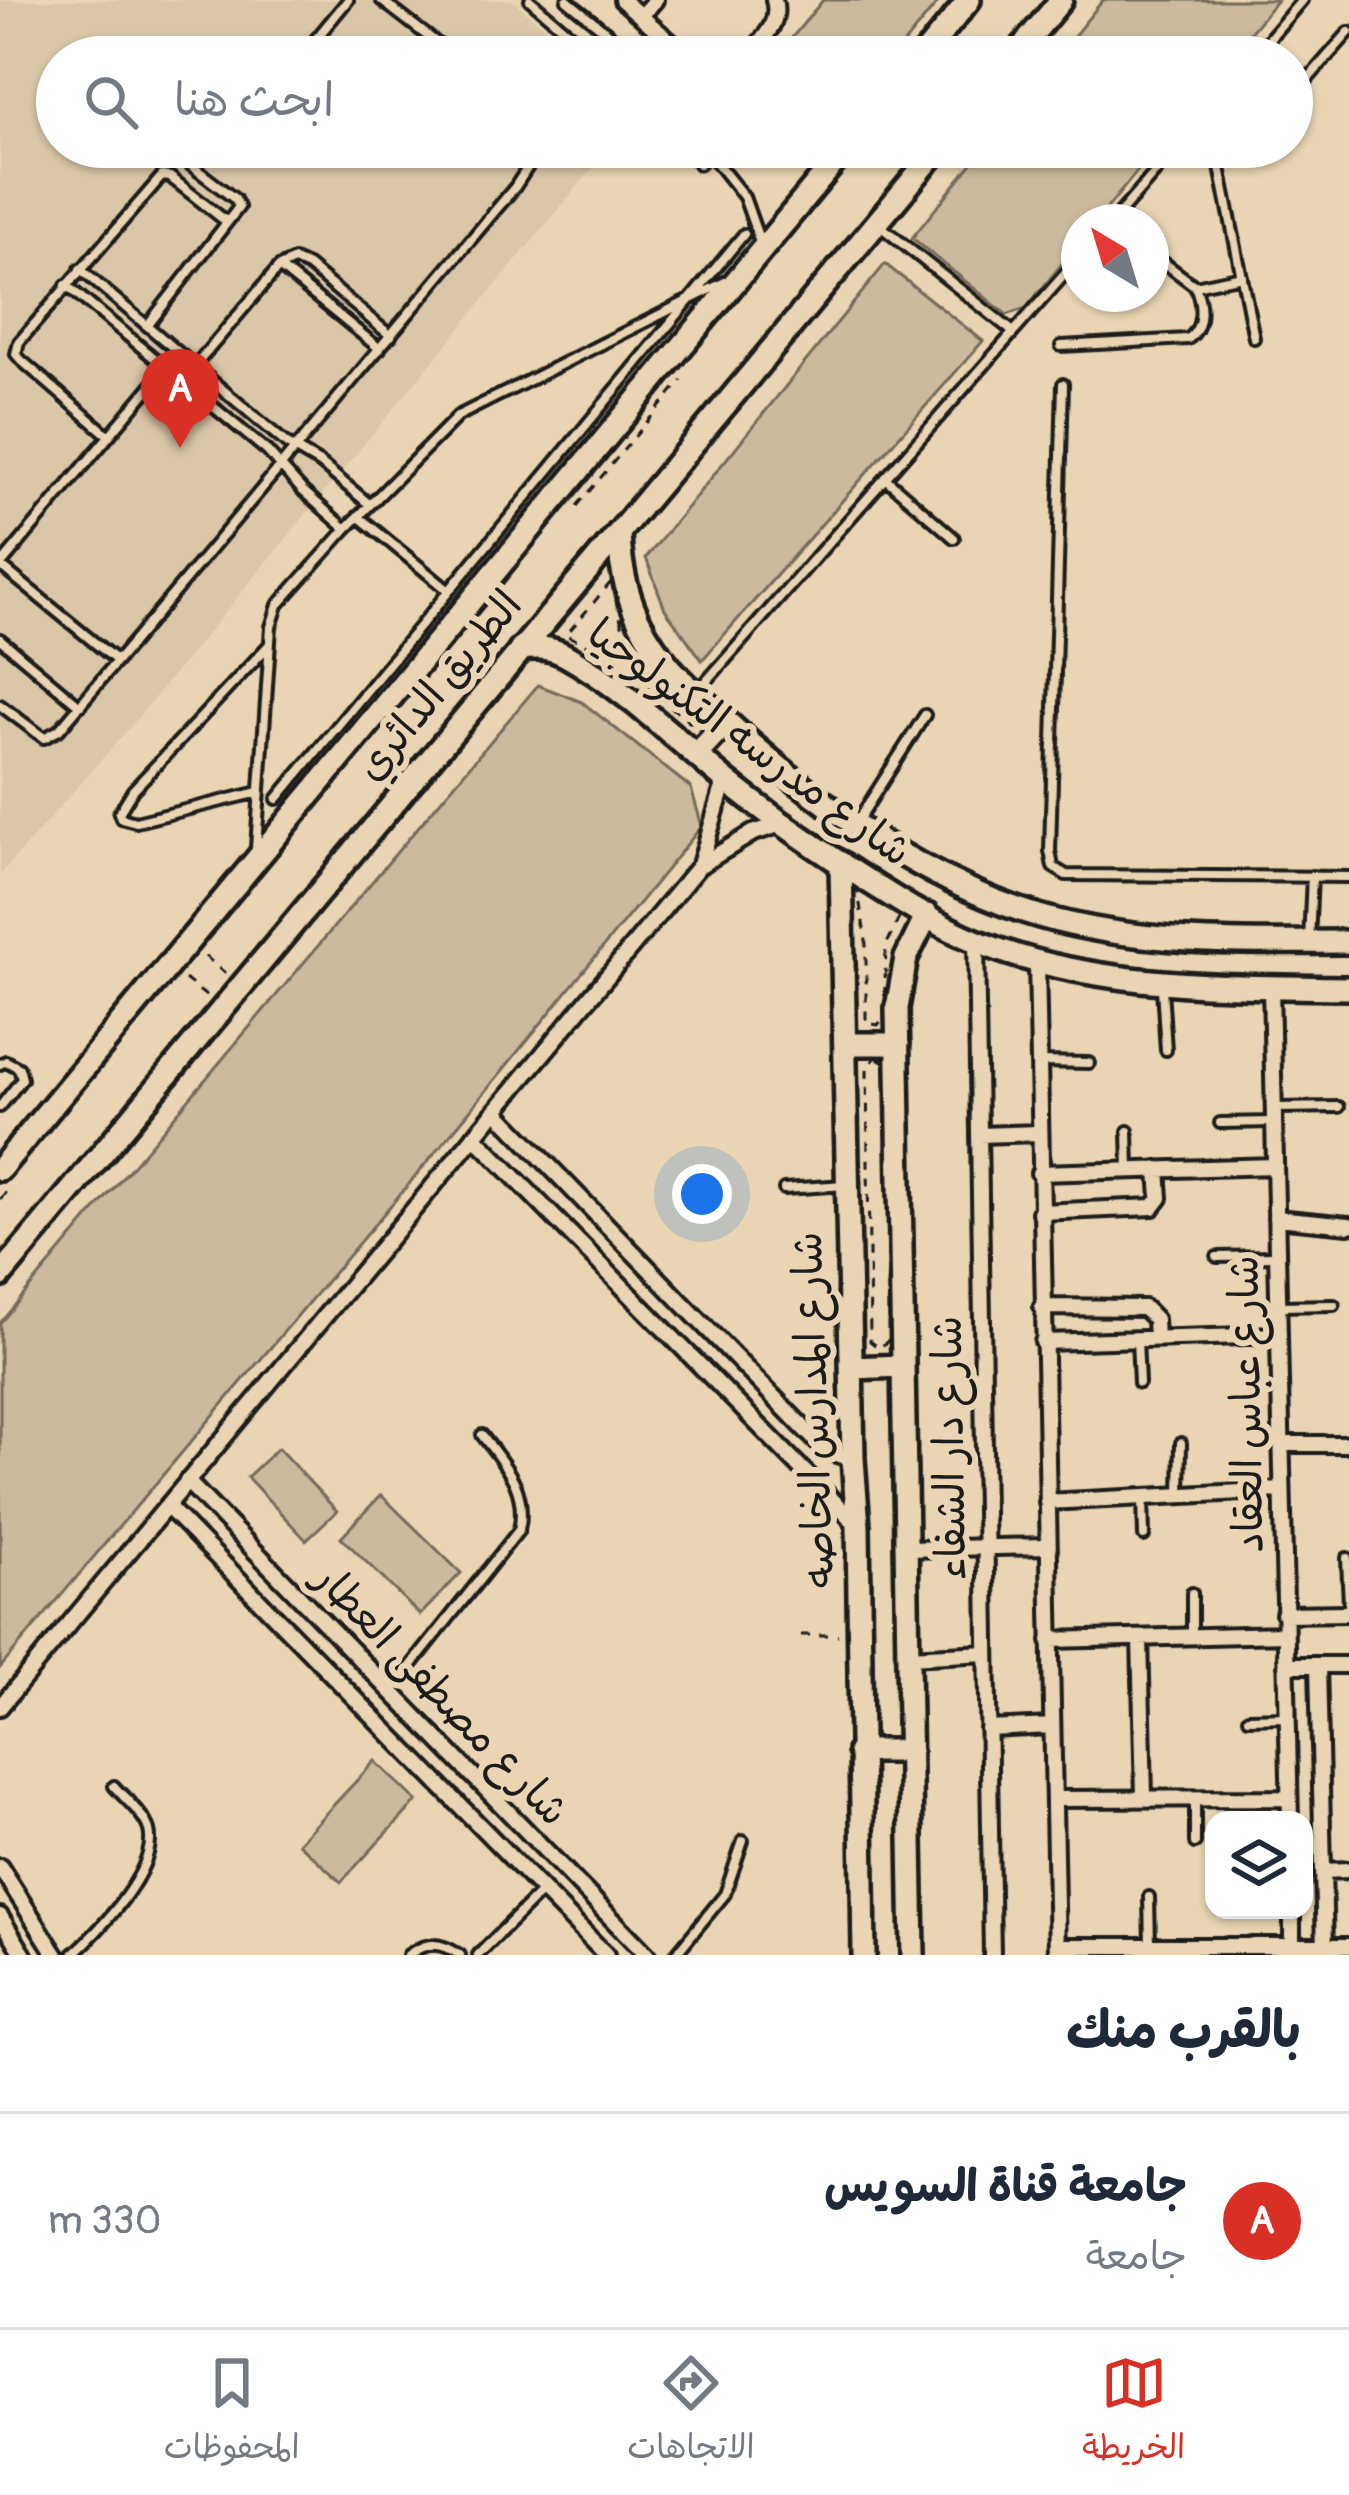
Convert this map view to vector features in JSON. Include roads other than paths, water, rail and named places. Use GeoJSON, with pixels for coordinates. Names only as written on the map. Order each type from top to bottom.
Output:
{"type":"FeatureCollection","features":[{"type":"Feature","properties":{"kind":"street"},"geometry":{"type":"LineString","coordinates":[[622,0],[664,36]]}},
{"type":"Feature","properties":{"kind":"street"},"geometry":{"type":"LineString","coordinates":[[641,16],[655,0]]}},
{"type":"Feature","properties":{"kind":"street"},"geometry":{"type":"LineString","coordinates":[[765,36],[777,14],[775,0]]}},
{"type":"Feature","properties":{"kind":"street"},"geometry":{"type":"LineString","coordinates":[[940,36],[970,0]]}},
{"type":"Feature","properties":{"kind":"street"},"geometry":{"type":"LineString","coordinates":[[1030,36],[1054,5]]}},
{"type":"Feature","properties":{"kind":"street","name":"الطريق الدائري"},"geometry":{"type":"LineString","coordinates":[[0,1169],[830,168]]}},
{"type":"Feature","properties":{"kind":"street","name":"الطريق الدائري"},"geometry":{"type":"LineString","coordinates":[[0,1276],[923,168]]}},
{"type":"Feature","properties":{"kind":"street","name":"شارع مدرسه التكنولوجيا"},"geometry":{"type":"LineString","coordinates":[[619,533],[624,581],[650,641],[696,693],[765,758],[923,864],[1036,915],[1100,930],[1176,938],[1349,942]]}},
{"type":"Feature","properties":{"kind":"street","name":"شارع مدرسه التكنولوجيا"},"geometry":{"type":"LineString","coordinates":[[521,649],[541,646],[562,653],[782,824],[976,941],[1036,962],[1090,973],[1349,988]]}},
{"type":"Feature","properties":{"kind":"street"},"geometry":{"type":"LineString","coordinates":[[696,755],[727,722]]}},
{"type":"Feature","properties":{"kind":"street"},"geometry":{"type":"LineString","coordinates":[[0,1707],[699,866],[725,780]]}},
{"type":"Feature","properties":{"kind":"street"},"geometry":{"type":"LineString","coordinates":[[699,866],[753,833],[782,824]]}},
{"type":"Feature","properties":{"kind":"street","name":"شارع المدارس الخاصه"},"geometry":{"type":"LineString","coordinates":[[841,863],[864,1955]]}},
{"type":"Feature","properties":{"kind":"street","name":"شارع المدارس الخاصه"},"geometry":{"type":"LineString","coordinates":[[914,1955],[898,1044],[902,971],[927,915]]}},
{"type":"Feature","properties":{"kind":"street"},"geometry":{"type":"LineString","coordinates":[[1090,973],[1100,930]]}},
{"type":"Feature","properties":{"kind":"street","name":"شارع دار الشفاء"},"geometry":{"type":"LineString","coordinates":[[976,941],[992,1955]]}},
{"type":"Feature","properties":{"kind":"street"},"geometry":{"type":"LineString","coordinates":[[1036,962],[1057,1950],[1150,1946],[1194,1951],[1325,1951],[1349,1946]]}},
{"type":"Feature","properties":{"kind":"street","name":"شارع عباس العقاد"},"geometry":{"type":"LineString","coordinates":[[1271,987],[1290,1811]]}},
{"type":"Feature","properties":{"kind":"street"},"geometry":{"type":"LineString","coordinates":[[845,1044],[898,1044]]}},
{"type":"Feature","properties":{"kind":"street"},"geometry":{"type":"LineString","coordinates":[[496,1111],[826,1451],[853,1459]]}},
{"type":"Feature","properties":{"kind":"street"},"geometry":{"type":"LineString","coordinates":[[979,1135],[1038,1132]]}},
{"type":"Feature","properties":{"kind":"street"},"geometry":{"type":"LineString","coordinates":[[474,1136],[858,1526]]}},
{"type":"Feature","properties":{"kind":"street"},"geometry":{"type":"LineString","coordinates":[[1039,1173],[1275,1166]]}},
{"type":"Feature","properties":{"kind":"street"},"geometry":{"type":"LineString","coordinates":[[1040,1213],[1153,1207],[1160,1198],[1158,1169]]}},
{"type":"Feature","properties":{"kind":"street"},"geometry":{"type":"LineString","coordinates":[[1276,1218],[1349,1225]]}},
{"type":"Feature","properties":{"kind":"street"},"geometry":{"type":"LineString","coordinates":[[1042,1307],[1144,1308],[1155,1319],[1156,1338]]}},
{"type":"Feature","properties":{"kind":"street"},"geometry":{"type":"LineString","coordinates":[[1043,1342],[1279,1335]]}},
{"type":"Feature","properties":{"kind":"street"},"geometry":{"type":"LineString","coordinates":[[700,1366],[723,1345]]}},
{"type":"Feature","properties":{"kind":"street"},"geometry":{"type":"LineString","coordinates":[[852,1368],[902,1366]]}},
{"type":"Feature","properties":{"kind":"street"},"geometry":{"type":"LineString","coordinates":[[1281,1444],[1349,1444]]}},
{"type":"Feature","properties":{"kind":"street","name":"شارع مصطفى العطار"},"geometry":{"type":"LineString","coordinates":[[187,1481],[647,1955]]}},
{"type":"Feature","properties":{"kind":"street"},"geometry":{"type":"LineString","coordinates":[[1047,1502],[1282,1490]]}},
{"type":"Feature","properties":{"kind":"street","name":"شارع مصطفى العطار"},"geometry":{"type":"LineString","coordinates":[[167,1505],[606,1955]]}},
{"type":"Feature","properties":{"kind":"street"},"geometry":{"type":"LineString","coordinates":[[906,1550],[1048,1546]]}},
{"type":"Feature","properties":{"kind":"street"},"geometry":{"type":"LineString","coordinates":[[1284,1614],[1349,1609]]}},
{"type":"Feature","properties":{"kind":"street"},"geometry":{"type":"LineString","coordinates":[[1050,1640],[1285,1634]]}},
{"type":"Feature","properties":{"kind":"street"},"geometry":{"type":"LineString","coordinates":[[1140,1638],[1144,1796]]}},
{"type":"Feature","properties":{"kind":"street"},"geometry":{"type":"LineString","coordinates":[[908,1657],[987,1653]]}},
{"type":"Feature","properties":{"kind":"street"},"geometry":{"type":"LineString","coordinates":[[1286,1665],[1349,1665]]}},
{"type":"Feature","properties":{"kind":"street"},"geometry":{"type":"LineString","coordinates":[[1318,1665],[1325,1951]]}},
{"type":"Feature","properties":{"kind":"street"},"geometry":{"type":"LineString","coordinates":[[367,1709],[391,1688]]}},
{"type":"Feature","properties":{"kind":"street"},"geometry":{"type":"LineString","coordinates":[[988,1729],[1052,1726]]}},
{"type":"Feature","properties":{"kind":"street"},"geometry":{"type":"LineString","coordinates":[[859,1751],[910,1750]]}},
{"type":"Feature","properties":{"kind":"street"},"geometry":{"type":"LineString","coordinates":[[473,1818],[495,1797]]}},
{"type":"Feature","properties":{"kind":"street"},"geometry":{"type":"LineString","coordinates":[[1054,1799],[1289,1798]]}},
{"type":"Feature","properties":{"kind":"street"},"geometry":{"type":"LineString","coordinates":[[0,1867],[56,1955]]}},
{"type":"Feature","properties":{"kind":"street"},"geometry":{"type":"LineString","coordinates":[[1323,1871],[1349,1870]]}},
{"type":"Feature","properties":{"kind":"street"},"geometry":{"type":"LineString","coordinates":[[0,1916],[24,1955]]}},
{"type":"Feature","properties":{"kind":"street"},"geometry":{"type":"LineString","coordinates":[[1292,1919],[1292,1951]]}},
{"type":"Feature","properties":{"kind":"lane"},"geometry":{"type":"LineString","coordinates":[[318,36],[348,0]]}},
{"type":"Feature","properties":{"kind":"lane"},"geometry":{"type":"LineString","coordinates":[[381,0],[428,36]]}},
{"type":"Feature","properties":{"kind":"lane"},"geometry":{"type":"LineString","coordinates":[[530,0],[572,36]]}},
{"type":"Feature","properties":{"kind":"lane"},"geometry":{"type":"LineString","coordinates":[[567,0],[611,36]]}},
{"type":"Feature","properties":{"kind":"lane"},"geometry":{"type":"LineString","coordinates":[[1272,36],[1302,0]]}},
{"type":"Feature","properties":{"kind":"lane"},"geometry":{"type":"LineString","coordinates":[[1313,73],[1349,32]]}},
{"type":"Feature","properties":{"kind":"lane"},"geometry":{"type":"LineString","coordinates":[[148,326],[237,212],[238,203],[194,168]]}},
{"type":"Feature","properties":{"kind":"lane"},"geometry":{"type":"LineString","coordinates":[[0,705],[44,738],[53,736],[529,168]]}},
{"type":"Feature","properties":{"kind":"lane"},"geometry":{"type":"LineString","coordinates":[[723,168],[744,197],[762,250]]}},
{"type":"Feature","properties":{"kind":"lane"},"geometry":{"type":"LineString","coordinates":[[1128,204],[1159,168]]}},
{"type":"Feature","properties":{"kind":"lane"},"geometry":{"type":"LineString","coordinates":[[1220,168],[1254,338]]}},
{"type":"Feature","properties":{"kind":"lane"},"geometry":{"type":"LineString","coordinates":[[109,436],[16,354],[19,342],[162,176],[170,177],[227,222]]}},
{"type":"Feature","properties":{"kind":"lane"},"geometry":{"type":"LineString","coordinates":[[877,223],[1012,331]]}},
{"type":"Feature","properties":{"kind":"lane"},"geometry":{"type":"LineString","coordinates":[[277,799],[744,234]]}},
{"type":"Feature","properties":{"kind":"lane"},"geometry":{"type":"LineString","coordinates":[[189,386],[188,374],[286,262],[302,262],[391,336]]}},
{"type":"Feature","properties":{"kind":"lane"},"geometry":{"type":"LineString","coordinates":[[1061,346],[1188,339],[1201,322],[1195,286],[1169,266]]}},
{"type":"Feature","properties":{"kind":"lane"},"geometry":{"type":"LineString","coordinates":[[280,267],[380,349]]}},
{"type":"Feature","properties":{"kind":"lane"},"geometry":{"type":"LineString","coordinates":[[80,269],[294,449],[321,464],[369,504]]}},
{"type":"Feature","properties":{"kind":"lane"},"geometry":{"type":"LineString","coordinates":[[256,861],[270,644],[278,605],[442,429],[473,406],[745,272]]}},
{"type":"Feature","properties":{"kind":"lane"},"geometry":{"type":"LineString","coordinates":[[1195,286],[1241,276]]}},
{"type":"Feature","properties":{"kind":"lane"},"geometry":{"type":"LineString","coordinates":[[696,693],[1061,278]]}},
{"type":"Feature","properties":{"kind":"lane"},"geometry":{"type":"LineString","coordinates":[[66,285],[281,465],[302,491],[346,529]]}},
{"type":"Feature","properties":{"kind":"lane"},"geometry":{"type":"LineString","coordinates":[[117,661],[0,566],[176,350]]}},
{"type":"Feature","properties":{"kind":"lane"},"geometry":{"type":"LineString","coordinates":[[1063,385],[1053,867],[1066,875],[1349,877]]}},
{"type":"Feature","properties":{"kind":"lane"},"geometry":{"type":"LineString","coordinates":[[884,478],[954,538]]}},
{"type":"Feature","properties":{"kind":"lane"},"geometry":{"type":"LineString","coordinates":[[358,516],[449,591]]}},
{"type":"Feature","properties":{"kind":"lane"},"geometry":{"type":"LineString","coordinates":[[0,639],[80,706]]}},
{"type":"Feature","properties":{"kind":"lane"},"geometry":{"type":"LineString","coordinates":[[260,791],[136,822],[121,818],[118,812],[133,790],[270,644]]}},
{"type":"Feature","properties":{"kind":"lane"},"geometry":{"type":"LineString","coordinates":[[856,823],[925,716]]}},
{"type":"Feature","properties":{"kind":"lane"},"geometry":{"type":"LineString","coordinates":[[1309,943],[1312,876]]}},
{"type":"Feature","properties":{"kind":"lane"},"geometry":{"type":"LineString","coordinates":[[1162,980],[1166,1050]]}},
{"type":"Feature","properties":{"kind":"lane"},"geometry":{"type":"LineString","coordinates":[[0,1064],[6,1061],[20,1068],[22,1079],[0,1106]]}},
{"type":"Feature","properties":{"kind":"lane"},"geometry":{"type":"LineString","coordinates":[[1037,1062],[1089,1063]]}},
{"type":"Feature","properties":{"kind":"lane"},"geometry":{"type":"LineString","coordinates":[[1220,1123],[1339,1107]]}},
{"type":"Feature","properties":{"kind":"lane"},"geometry":{"type":"LineString","coordinates":[[1128,1130],[1129,1171]]}},
{"type":"Feature","properties":{"kind":"lane"},"geometry":{"type":"LineString","coordinates":[[784,1189],[847,1185]]}},
{"type":"Feature","properties":{"kind":"lane"},"geometry":{"type":"LineString","coordinates":[[1217,1257],[1276,1256]]}},
{"type":"Feature","properties":{"kind":"lane"},"geometry":{"type":"LineString","coordinates":[[1278,1306],[1334,1305]]}},
{"type":"Feature","properties":{"kind":"lane"},"geometry":{"type":"LineString","coordinates":[[1137,1339],[1139,1383]]}},
{"type":"Feature","properties":{"kind":"lane"},"geometry":{"type":"LineString","coordinates":[[391,1688],[519,1530],[522,1496],[482,1435]]}},
{"type":"Feature","properties":{"kind":"lane"},"geometry":{"type":"LineString","coordinates":[[1180,1496],[1181,1443]]}},
{"type":"Feature","properties":{"kind":"lane"},"geometry":{"type":"LineString","coordinates":[[1143,1497],[1144,1536]]}},
{"type":"Feature","properties":{"kind":"lane"},"geometry":{"type":"LineString","coordinates":[[1347,1558],[1349,1609]]}},
{"type":"Feature","properties":{"kind":"lane"},"geometry":{"type":"LineString","coordinates":[[1192,1592],[1192,1637]]}},
{"type":"Feature","properties":{"kind":"lane"},"geometry":{"type":"LineString","coordinates":[[1248,1718],[1287,1717]]}},
{"type":"Feature","properties":{"kind":"lane"},"geometry":{"type":"LineString","coordinates":[[72,1955],[120,1906],[150,1842],[146,1823],[114,1786]]}},
{"type":"Feature","properties":{"kind":"lane"},"geometry":{"type":"LineString","coordinates":[[1195,1797],[1195,1843]]}},
{"type":"Feature","properties":{"kind":"lane"},"geometry":{"type":"LineString","coordinates":[[676,1955],[725,1894],[743,1841]]}},
{"type":"Feature","properties":{"kind":"lane"},"geometry":{"type":"LineString","coordinates":[[478,1955],[543,1890]]}},
{"type":"Feature","properties":{"kind":"lane"},"geometry":{"type":"LineString","coordinates":[[1149,1897],[1150,1946]]}},
{"type":"Feature","properties":{"kind":"lane"},"geometry":{"type":"LineString","coordinates":[[408,1955],[423,1945],[442,1944],[460,1955]]}},
{"type":"Feature","properties":{"kind":"place","name":"جامعة قناة السويس"},"geometry":{"type":"Point","coordinates":[180,448]}}]}
